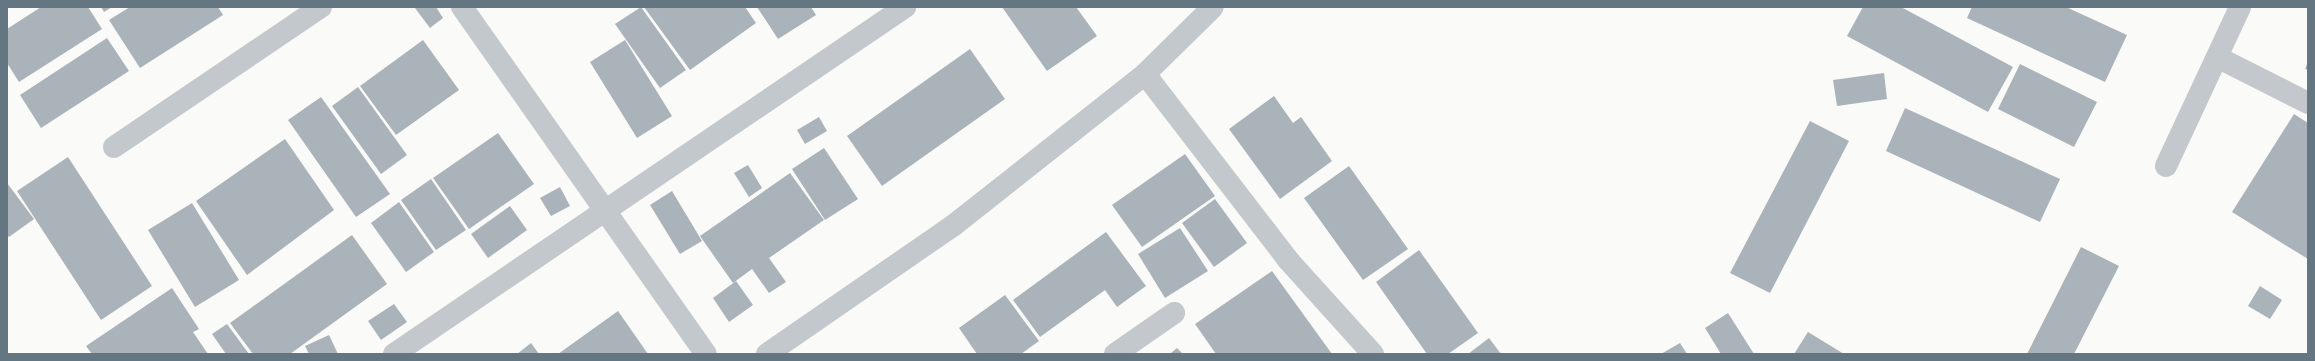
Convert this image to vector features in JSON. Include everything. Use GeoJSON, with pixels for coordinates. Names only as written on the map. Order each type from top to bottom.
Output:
{"type":"FeatureCollection","features":[{"type":"Feature","properties":{"kind":"street"},"geometry":{"type":"LineString","coordinates":[[114,148],[321,7]]}},
{"type":"Feature","properties":{"kind":"street"},"geometry":{"type":"LineString","coordinates":[[462,7],[706,354]]}},
{"type":"Feature","properties":{"kind":"street"},"geometry":{"type":"LineString","coordinates":[[394,354],[905,7]]}},
{"type":"Feature","properties":{"kind":"street"},"geometry":{"type":"LineString","coordinates":[[767,354],[954,225],[1145,74],[1213,7]]}},
{"type":"Feature","properties":{"kind":"street"},"geometry":{"type":"LineString","coordinates":[[2166,166],[2240,7]]}},
{"type":"Feature","properties":{"kind":"street"},"geometry":{"type":"LineString","coordinates":[[2217,57],[2308,103]]}},
{"type":"Feature","properties":{"kind":"street"},"geometry":{"type":"LineString","coordinates":[[1145,74],[1288,260],[1373,354]]}},
{"type":"Feature","properties":{"kind":"street"},"geometry":{"type":"LineString","coordinates":[[1115,354],[1174,313]]}},
{"type":"Feature","properties":{"kind":"building"},"geometry":{"type":"Polygon","coordinates":[[[41,7],[88,7],[102,29],[19,82],[7,63],[7,29],[41,7]]]}},
{"type":"Feature","properties":{"kind":"building"},"geometry":{"type":"Polygon","coordinates":[[[101,7],[112,7],[104,12],[101,7]]]}},
{"type":"Feature","properties":{"kind":"building"},"geometry":{"type":"Polygon","coordinates":[[[130,7],[218,7],[223,15],[140,68],[109,20],[130,7]]]}},
{"type":"Feature","properties":{"kind":"building"},"geometry":{"type":"Polygon","coordinates":[[[436,7],[443,18],[430,28],[415,8],[436,7]]]}},
{"type":"Feature","properties":{"kind":"building"},"geometry":{"type":"Polygon","coordinates":[[[641,7],[686,70],[660,88],[615,24],[641,7]]]}},
{"type":"Feature","properties":{"kind":"building"},"geometry":{"type":"Polygon","coordinates":[[[644,7],[745,7],[756,23],[690,70],[644,7]]]}},
{"type":"Feature","properties":{"kind":"building"},"geometry":{"type":"Polygon","coordinates":[[[757,7],[811,7],[816,15],[778,39],[757,7]]]}},
{"type":"Feature","properties":{"kind":"building"},"geometry":{"type":"Polygon","coordinates":[[[1002,7],[1076,7],[1097,36],[1047,71],[1002,7]]]}},
{"type":"Feature","properties":{"kind":"building"},"geometry":{"type":"Polygon","coordinates":[[[1863,7],[1901,7],[2013,67],[1988,112],[1847,36],[1863,7]]]}},
{"type":"Feature","properties":{"kind":"building"},"geometry":{"type":"Polygon","coordinates":[[[1972,7],[2066,7],[2127,35],[2105,82],[1967,18],[1972,7]]]}},
{"type":"Feature","properties":{"kind":"building"},"geometry":{"type":"Polygon","coordinates":[[[107,38],[129,71],[41,128],[20,95],[107,38]]]}},
{"type":"Feature","properties":{"kind":"building"},"geometry":{"type":"Polygon","coordinates":[[[423,40],[459,90],[396,135],[360,86],[423,40]]]}},
{"type":"Feature","properties":{"kind":"building"},"geometry":{"type":"Polygon","coordinates":[[[625,40],[672,116],[637,138],[590,62],[625,40]]]}},
{"type":"Feature","properties":{"kind":"building"},"geometry":{"type":"Polygon","coordinates":[[[970,49],[1005,99],[882,186],[847,136],[970,49]]]}},
{"type":"Feature","properties":{"kind":"building"},"geometry":{"type":"Polygon","coordinates":[[[2308,62],[2308,70],[2305,69],[2308,62]]]}},
{"type":"Feature","properties":{"kind":"building"},"geometry":{"type":"Polygon","coordinates":[[[2020,64],[2097,102],[2074,147],[1998,109],[2020,64]]]}},
{"type":"Feature","properties":{"kind":"building"},"geometry":{"type":"Polygon","coordinates":[[[1884,73],[1887,99],[1837,106],[1833,80],[1884,73]]]}},
{"type":"Feature","properties":{"kind":"building"},"geometry":{"type":"Polygon","coordinates":[[[358,87],[407,155],[381,174],[332,106],[358,87]]]}},
{"type":"Feature","properties":{"kind":"building"},"geometry":{"type":"Polygon","coordinates":[[[1274,96],[1293,123],[1301,117],[1332,161],[1280,199],[1229,129],[1274,96]]]}},
{"type":"Feature","properties":{"kind":"building"},"geometry":{"type":"Polygon","coordinates":[[[321,97],[390,194],[356,217],[288,120],[321,97]]]}},
{"type":"Feature","properties":{"kind":"building"},"geometry":{"type":"Polygon","coordinates":[[[1905,108],[2060,179],[2040,222],[1886,151],[1905,108]]]}},
{"type":"Feature","properties":{"kind":"building"},"geometry":{"type":"Polygon","coordinates":[[[2294,114],[2308,123],[2308,259],[2232,212],[2294,114]]]}},
{"type":"Feature","properties":{"kind":"building"},"geometry":{"type":"Polygon","coordinates":[[[819,117],[827,131],[805,144],[797,130],[819,117]]]}},
{"type":"Feature","properties":{"kind":"building"},"geometry":{"type":"Polygon","coordinates":[[[1810,121],[1849,141],[1770,293],[1730,273],[1810,121]]]}},
{"type":"Feature","properties":{"kind":"building"},"geometry":{"type":"Polygon","coordinates":[[[498,133],[534,184],[469,229],[433,178],[498,133]]]}},
{"type":"Feature","properties":{"kind":"building"},"geometry":{"type":"Polygon","coordinates":[[[285,139],[334,210],[247,275],[196,201],[285,139]]]}},
{"type":"Feature","properties":{"kind":"building"},"geometry":{"type":"Polygon","coordinates":[[[824,148],[858,199],[825,220],[792,169],[824,148]]]}},
{"type":"Feature","properties":{"kind":"building"},"geometry":{"type":"Polygon","coordinates":[[[1185,154],[1215,196],[1142,247],[1112,205],[1185,154]]]}},
{"type":"Feature","properties":{"kind":"building"},"geometry":{"type":"Polygon","coordinates":[[[68,157],[152,286],[101,320],[17,191],[68,157]]]}},
{"type":"Feature","properties":{"kind":"building"},"geometry":{"type":"Polygon","coordinates":[[[748,165],[762,188],[749,197],[734,173],[748,165]]]}},
{"type":"Feature","properties":{"kind":"building"},"geometry":{"type":"Polygon","coordinates":[[[1349,166],[1408,249],[1363,280],[1304,198],[1349,166]]]}},
{"type":"Feature","properties":{"kind":"building"},"geometry":{"type":"Polygon","coordinates":[[[790,173],[824,220],[769,258],[786,282],[769,293],[752,269],[733,283],[700,236],[790,173]]]}},
{"type":"Feature","properties":{"kind":"building"},"geometry":{"type":"Polygon","coordinates":[[[431,179],[466,230],[436,250],[401,200],[431,179]]]}},
{"type":"Feature","properties":{"kind":"building"},"geometry":{"type":"Polygon","coordinates":[[[7,183],[34,219],[9,237],[7,235],[7,183]]]}},
{"type":"Feature","properties":{"kind":"building"},"geometry":{"type":"Polygon","coordinates":[[[560,187],[570,206],[551,216],[540,198],[560,187]]]}},
{"type":"Feature","properties":{"kind":"building"},"geometry":{"type":"Polygon","coordinates":[[[672,191],[702,241],[680,254],[650,205],[672,191]]]}},
{"type":"Feature","properties":{"kind":"building"},"geometry":{"type":"Polygon","coordinates":[[[1215,199],[1247,243],[1214,267],[1182,223],[1215,199]]]}},
{"type":"Feature","properties":{"kind":"building"},"geometry":{"type":"Polygon","coordinates":[[[399,202],[434,252],[406,272],[371,223],[399,202]]]}},
{"type":"Feature","properties":{"kind":"building"},"geometry":{"type":"Polygon","coordinates":[[[192,203],[239,280],[195,307],[148,230],[192,203]]]}},
{"type":"Feature","properties":{"kind":"building"},"geometry":{"type":"Polygon","coordinates":[[[510,206],[527,230],[488,258],[471,234],[510,206]]]}},
{"type":"Feature","properties":{"kind":"building"},"geometry":{"type":"Polygon","coordinates":[[[1180,228],[1208,271],[1165,298],[1138,254],[1180,228]]]}},
{"type":"Feature","properties":{"kind":"building"},"geometry":{"type":"Polygon","coordinates":[[[1106,232],[1146,286],[1117,307],[1105,290],[1040,337],[1013,300],[1106,232]]]}},
{"type":"Feature","properties":{"kind":"building"},"geometry":{"type":"Polygon","coordinates":[[[352,235],[387,284],[290,354],[253,354],[230,323],[352,235]]]}},
{"type":"Feature","properties":{"kind":"building"},"geometry":{"type":"Polygon","coordinates":[[[2081,247],[2119,266],[2074,354],[2027,354],[2081,247]]]}},
{"type":"Feature","properties":{"kind":"building"},"geometry":{"type":"Polygon","coordinates":[[[1419,250],[1478,333],[1448,354],[1427,354],[1376,282],[1419,250]]]}},
{"type":"Feature","properties":{"kind":"building"},"geometry":{"type":"Polygon","coordinates":[[[1272,271],[1332,354],[1216,354],[1195,324],[1272,271]]]}},
{"type":"Feature","properties":{"kind":"building"},"geometry":{"type":"Polygon","coordinates":[[[736,281],[753,305],[729,322],[713,298],[736,281]]]}},
{"type":"Feature","properties":{"kind":"building"},"geometry":{"type":"Polygon","coordinates":[[[2260,286],[2282,300],[2270,319],[2248,306],[2260,286]]]}},
{"type":"Feature","properties":{"kind":"building"},"geometry":{"type":"Polygon","coordinates":[[[172,288],[199,329],[193,332],[208,354],[92,354],[86,346],[172,288]]]}},
{"type":"Feature","properties":{"kind":"building"},"geometry":{"type":"Polygon","coordinates":[[[1005,295],[1039,341],[1021,354],[977,354],[959,328],[1005,295]]]}},
{"type":"Feature","properties":{"kind":"building"},"geometry":{"type":"Polygon","coordinates":[[[394,304],[407,322],[381,340],[368,321],[394,304]]]}},
{"type":"Feature","properties":{"kind":"building"},"geometry":{"type":"Polygon","coordinates":[[[618,311],[648,354],[558,354],[618,311]]]}},
{"type":"Feature","properties":{"kind":"building"},"geometry":{"type":"Polygon","coordinates":[[[1728,313],[1754,354],[1721,354],[1705,328],[1728,313]]]}},
{"type":"Feature","properties":{"kind":"building"},"geometry":{"type":"Polygon","coordinates":[[[227,324],[249,354],[226,354],[212,334],[227,324]]]}},
{"type":"Feature","properties":{"kind":"building"},"geometry":{"type":"Polygon","coordinates":[[[1808,332],[1844,354],[1794,354],[1808,332]]]}},
{"type":"Feature","properties":{"kind":"building"},"geometry":{"type":"Polygon","coordinates":[[[329,335],[338,354],[309,354],[305,346],[329,335]]]}},
{"type":"Feature","properties":{"kind":"building"},"geometry":{"type":"Polygon","coordinates":[[[1489,338],[1501,354],[1468,354],[1489,338]]]}},
{"type":"Feature","properties":{"kind":"building"},"geometry":{"type":"Polygon","coordinates":[[[531,343],[539,354],[517,354],[531,343]]]}},
{"type":"Feature","properties":{"kind":"building"},"geometry":{"type":"Polygon","coordinates":[[[1680,343],[1687,354],[1661,354],[1680,343]]]}},
{"type":"Feature","properties":{"kind":"building"},"geometry":{"type":"Polygon","coordinates":[[[1177,348],[1183,354],[1170,354],[1177,348]]]}}]}
